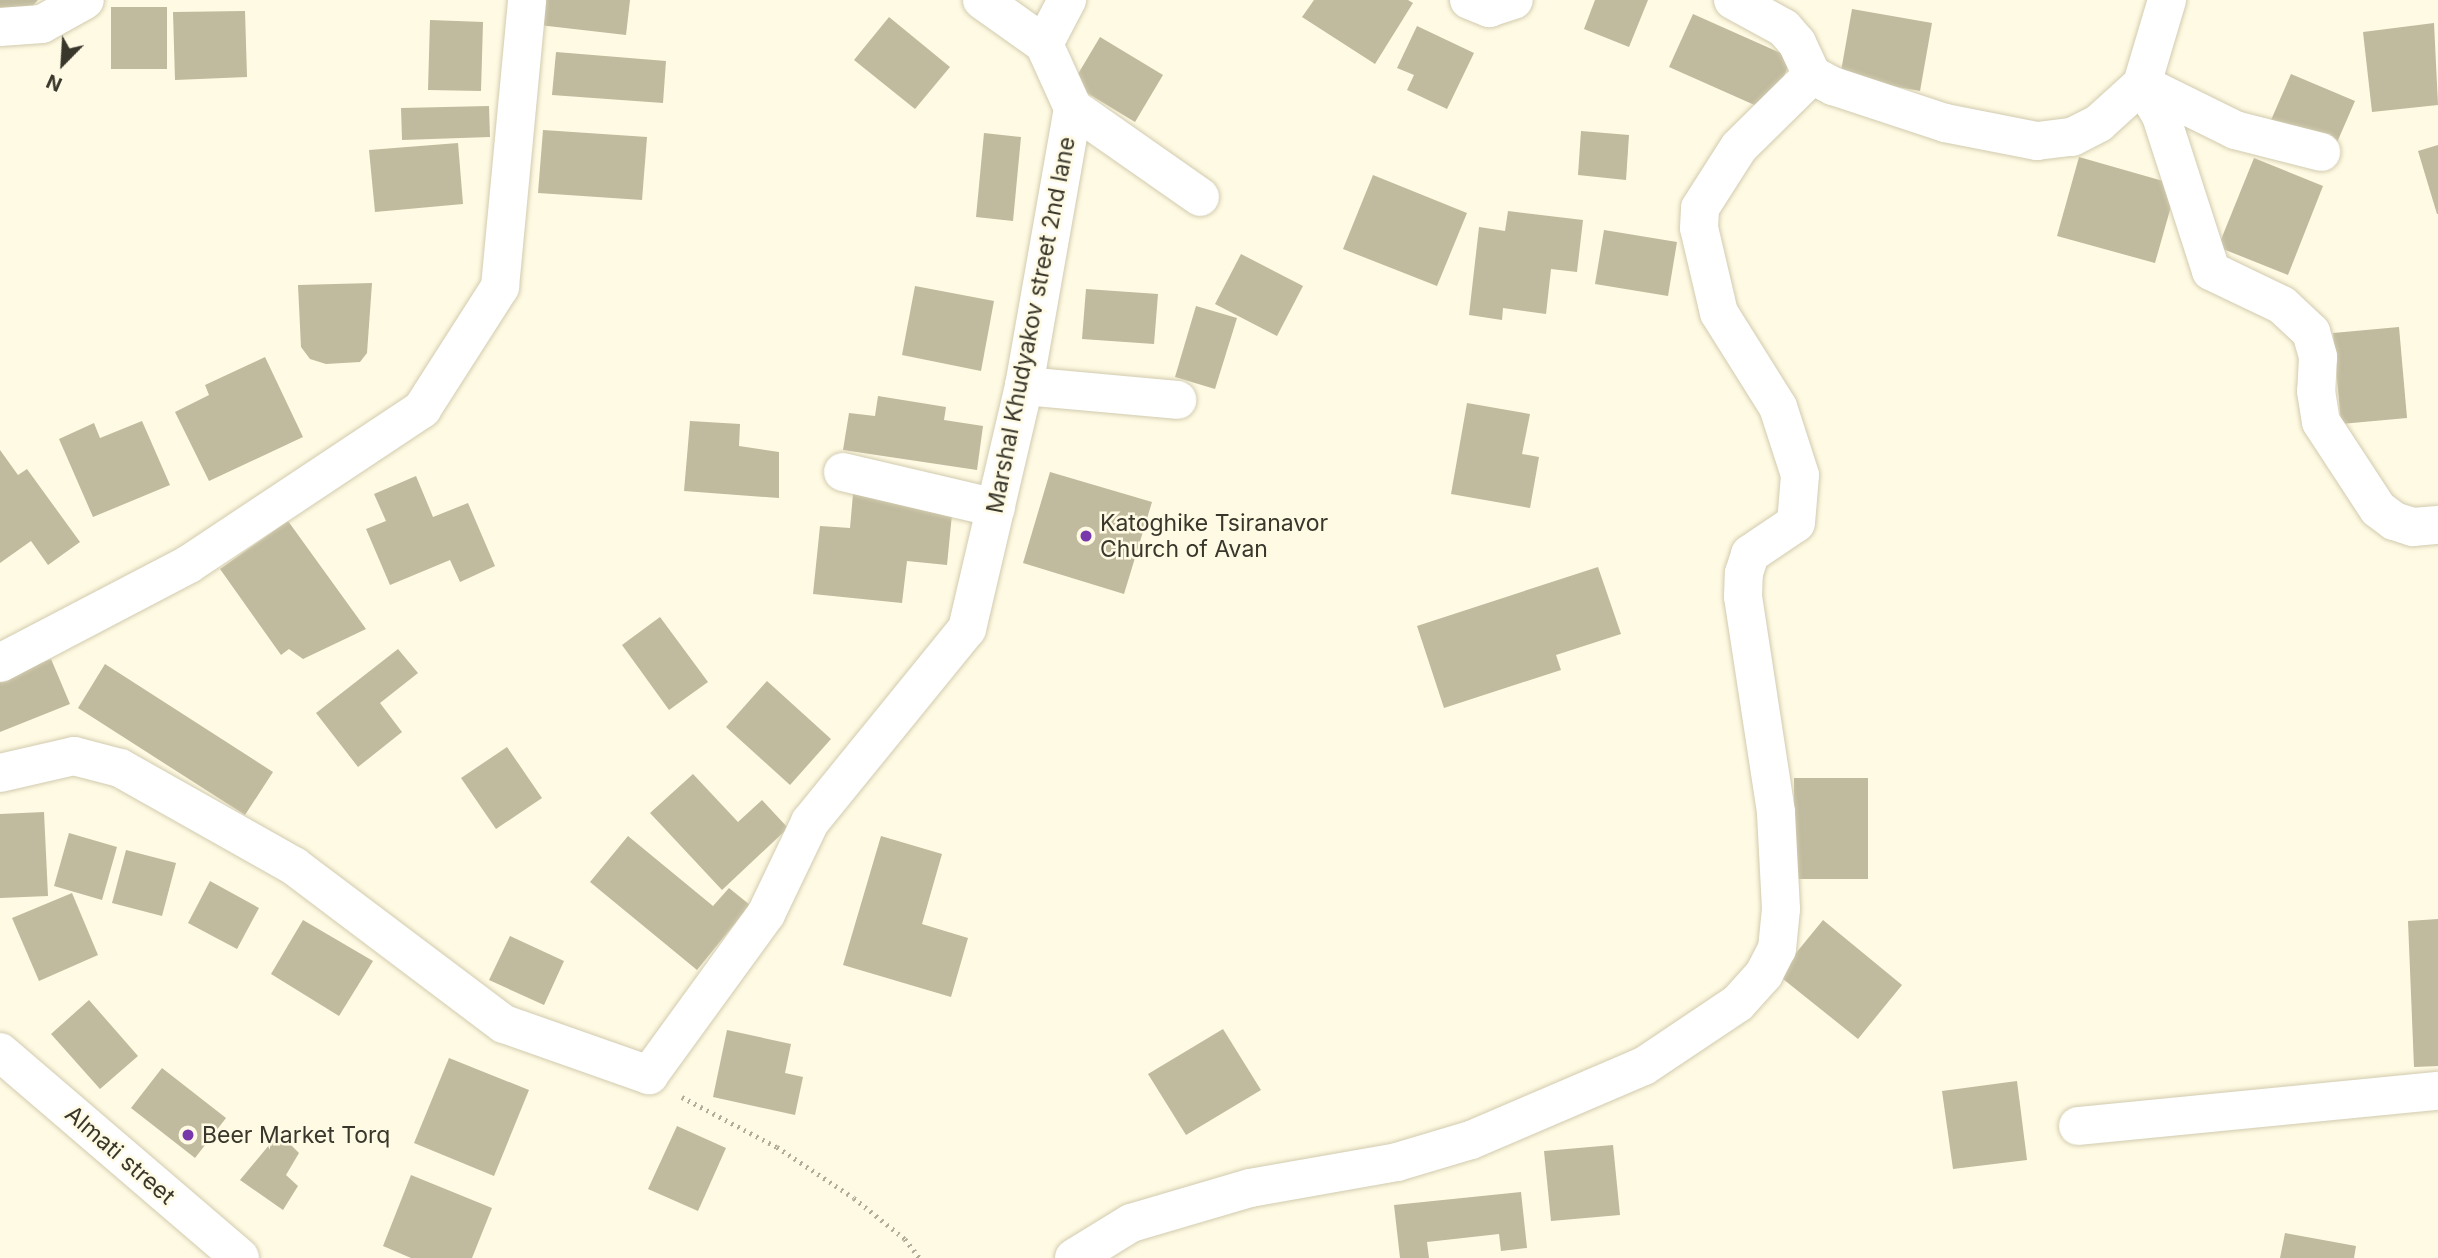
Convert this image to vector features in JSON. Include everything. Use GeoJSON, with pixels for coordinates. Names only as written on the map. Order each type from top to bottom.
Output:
{"type":"FeatureCollection","features":[{"type":"Feature","properties":{"kind":"street"},"geometry":{"type":"LineString","coordinates":[[0,27],[42,24],[85,0]]}},
{"type":"Feature","properties":{"kind":"street"},"geometry":{"type":"LineString","coordinates":[[0,663],[189,564],[422,409],[500,286],[527,0]]}},
{"type":"Feature","properties":{"kind":"street"},"geometry":{"type":"LineString","coordinates":[[982,0],[1044,44],[1067,0]]}},
{"type":"Feature","properties":{"kind":"street"},"geometry":{"type":"LineString","coordinates":[[1469,0],[1489,8],[1514,0]]}},
{"type":"Feature","properties":{"kind":"street"},"geometry":{"type":"LineString","coordinates":[[1733,0],[1784,28],[1797,43],[1812,75],[1945,123],[2038,141],[2072,137],[2099,123],[2142,84],[2167,0]]}},
{"type":"Feature","properties":{"kind":"street","name":"Marshal Khudyakov street 2nd lane"},"geometry":{"type":"LineString","coordinates":[[649,1075],[766,914],[810,822],[968,629],[1024,386],[1073,108],[1044,44]]}},
{"type":"Feature","properties":{"kind":"street"},"geometry":{"type":"LineString","coordinates":[[1074,1258],[1131,1223],[1250,1188],[1397,1162],[1471,1140],[1644,1066],[1738,1003],[1764,974],[1777,949],[1781,909],[1777,826],[1743,597],[1744,573],[1750,555],[1796,523],[1800,475],[1778,407],[1719,313],[1699,228],[1700,208],[1739,147],[1812,75]]}},
{"type":"Feature","properties":{"kind":"street"},"geometry":{"type":"LineString","coordinates":[[2142,84],[2235,130],[2320,152]]}},
{"type":"Feature","properties":{"kind":"street"},"geometry":{"type":"LineString","coordinates":[[2142,84],[2161,116],[2211,271],[2282,305],[2311,332],[2318,357],[2316,391],[2322,422],[2378,509],[2394,521],[2413,527],[2438,526]]}},
{"type":"Feature","properties":{"kind":"street"},"geometry":{"type":"LineString","coordinates":[[1073,108],[1200,197]]}},
{"type":"Feature","properties":{"kind":"street"},"geometry":{"type":"LineString","coordinates":[[1024,386],[1177,400]]}},
{"type":"Feature","properties":{"kind":"street"},"geometry":{"type":"LineString","coordinates":[[843,472],[996,508]]}},
{"type":"Feature","properties":{"kind":"street"},"geometry":{"type":"LineString","coordinates":[[0,773],[74,755],[120,768],[294,866],[504,1024],[649,1075]]}},
{"type":"Feature","properties":{"kind":"street","name":"Almati street"},"geometry":{"type":"LineString","coordinates":[[0,1052],[240,1258]]}},
{"type":"Feature","properties":{"kind":"street"},"geometry":{"type":"LineString","coordinates":[[2078,1125],[2438,1091]]}},
{"type":"Feature","properties":{"kind":"path"},"geometry":{"type":"LineString","coordinates":[[649,1075],[694,1105],[777,1147],[854,1198],[905,1239],[920,1258]]}},
{"type":"Feature","properties":{"kind":"building"},"geometry":{"type":"Polygon","coordinates":[[[0,0],[38,0],[23,16],[0,18],[0,0]]]}},
{"type":"Feature","properties":{"kind":"building"},"geometry":{"type":"Polygon","coordinates":[[[542,0],[630,0],[626,35],[539,25],[542,0]]]}},
{"type":"Feature","properties":{"kind":"building"},"geometry":{"type":"Polygon","coordinates":[[[1314,0],[1408,0],[1413,3],[1375,64],[1302,17],[1314,0]]]}},
{"type":"Feature","properties":{"kind":"building"},"geometry":{"type":"Polygon","coordinates":[[[1595,0],[1648,0],[1629,47],[1584,29],[1595,0]]]}},
{"type":"Feature","properties":{"kind":"building"},"geometry":{"type":"Polygon","coordinates":[[[111,7],[167,7],[167,69],[111,69],[111,7]]]}},
{"type":"Feature","properties":{"kind":"building"},"geometry":{"type":"Polygon","coordinates":[[[1852,9],[1932,23],[1920,91],[1840,77],[1852,9]]]}},
{"type":"Feature","properties":{"kind":"building"},"geometry":{"type":"Polygon","coordinates":[[[245,11],[247,77],[175,80],[173,12],[245,11]]]}},
{"type":"Feature","properties":{"kind":"building"},"geometry":{"type":"Polygon","coordinates":[[[1693,14],[1792,58],[1768,111],[1669,67],[1693,14]]]}},
{"type":"Feature","properties":{"kind":"building"},"geometry":{"type":"Polygon","coordinates":[[[889,17],[950,67],[915,109],[854,60],[889,17]]]}},
{"type":"Feature","properties":{"kind":"building"},"geometry":{"type":"Polygon","coordinates":[[[430,20],[483,22],[481,91],[428,90],[430,20]]]}},
{"type":"Feature","properties":{"kind":"building"},"geometry":{"type":"Polygon","coordinates":[[[2434,23],[2438,105],[2372,112],[2363,32],[2434,23]]]}},
{"type":"Feature","properties":{"kind":"building"},"geometry":{"type":"Polygon","coordinates":[[[1417,26],[1474,53],[1447,109],[1407,90],[1414,75],[1397,68],[1417,26]]]}},
{"type":"Feature","properties":{"kind":"building"},"geometry":{"type":"Polygon","coordinates":[[[1100,37],[1163,75],[1135,122],[1072,84],[1100,37]]]}},
{"type":"Feature","properties":{"kind":"building"},"geometry":{"type":"Polygon","coordinates":[[[556,52],[666,61],[663,103],[552,95],[556,52]]]}},
{"type":"Feature","properties":{"kind":"building"},"geometry":{"type":"Polygon","coordinates":[[[2291,74],[2355,101],[2335,147],[2271,120],[2291,74]]]}},
{"type":"Feature","properties":{"kind":"building"},"geometry":{"type":"Polygon","coordinates":[[[489,106],[490,137],[402,140],[401,108],[489,106]]]}},
{"type":"Feature","properties":{"kind":"building"},"geometry":{"type":"Polygon","coordinates":[[[543,130],[647,137],[642,200],[538,193],[543,130]]]}},
{"type":"Feature","properties":{"kind":"building"},"geometry":{"type":"Polygon","coordinates":[[[1581,131],[1629,135],[1626,180],[1578,175],[1581,131]]]}},
{"type":"Feature","properties":{"kind":"building"},"geometry":{"type":"Polygon","coordinates":[[[984,133],[1021,137],[1013,221],[976,217],[984,133]]]}},
{"type":"Feature","properties":{"kind":"building"},"geometry":{"type":"Polygon","coordinates":[[[458,143],[463,204],[375,212],[369,150],[458,143]]]}},
{"type":"Feature","properties":{"kind":"building"},"geometry":{"type":"Polygon","coordinates":[[[2438,145],[2438,214],[2437,214],[2418,151],[2438,145]]]}},
{"type":"Feature","properties":{"kind":"building"},"geometry":{"type":"Polygon","coordinates":[[[2079,157],[2177,185],[2155,263],[2057,236],[2079,157]]]}},
{"type":"Feature","properties":{"kind":"building"},"geometry":{"type":"Polygon","coordinates":[[[2254,158],[2323,186],[2288,275],[2218,247],[2254,158]]]}},
{"type":"Feature","properties":{"kind":"building"},"geometry":{"type":"Polygon","coordinates":[[[1373,175],[1467,213],[1437,286],[1343,249],[1373,175]]]}},
{"type":"Feature","properties":{"kind":"building"},"geometry":{"type":"Polygon","coordinates":[[[1508,211],[1583,220],[1577,272],[1551,269],[1546,314],[1503,308],[1502,320],[1469,315],[1479,227],[1505,231],[1508,211]]]}},
{"type":"Feature","properties":{"kind":"building"},"geometry":{"type":"Polygon","coordinates":[[[1604,230],[1677,242],[1668,296],[1595,284],[1604,230]]]}},
{"type":"Feature","properties":{"kind":"building"},"geometry":{"type":"Polygon","coordinates":[[[1241,254],[1303,286],[1277,336],[1215,304],[1241,254]]]}},
{"type":"Feature","properties":{"kind":"building"},"geometry":{"type":"Polygon","coordinates":[[[372,283],[367,353],[360,362],[326,364],[310,359],[301,347],[298,285],[372,283]]]}},
{"type":"Feature","properties":{"kind":"building"},"geometry":{"type":"Polygon","coordinates":[[[915,286],[994,301],[981,371],[902,355],[915,286]]]}},
{"type":"Feature","properties":{"kind":"building"},"geometry":{"type":"Polygon","coordinates":[[[1086,289],[1158,294],[1154,344],[1082,339],[1086,289]]]}},
{"type":"Feature","properties":{"kind":"building"},"geometry":{"type":"Polygon","coordinates":[[[1196,306],[1237,318],[1215,389],[1175,377],[1196,306]]]}},
{"type":"Feature","properties":{"kind":"building"},"geometry":{"type":"Polygon","coordinates":[[[2399,327],[2407,418],[2341,424],[2333,333],[2399,327]]]}},
{"type":"Feature","properties":{"kind":"building"},"geometry":{"type":"Polygon","coordinates":[[[265,357],[303,437],[209,481],[175,412],[209,395],[205,385],[265,357]]]}},
{"type":"Feature","properties":{"kind":"building"},"geometry":{"type":"Polygon","coordinates":[[[878,396],[946,407],[944,420],[983,426],[977,470],[843,450],[849,413],[875,416],[878,396]]]}},
{"type":"Feature","properties":{"kind":"building"},"geometry":{"type":"Polygon","coordinates":[[[1467,403],[1530,414],[1522,454],[1539,457],[1530,508],[1451,494],[1467,403]]]}},
{"type":"Feature","properties":{"kind":"building"},"geometry":{"type":"Polygon","coordinates":[[[142,421],[170,485],[93,517],[59,439],[94,423],[100,438],[142,421]]]}},
{"type":"Feature","properties":{"kind":"building"},"geometry":{"type":"Polygon","coordinates":[[[690,421],[740,424],[739,446],[779,452],[779,498],[684,491],[690,421]]]}},
{"type":"Feature","properties":{"kind":"building"},"geometry":{"type":"Polygon","coordinates":[[[0,450],[18,475],[27,469],[80,542],[48,565],[31,541],[0,563],[0,450]]]}},
{"type":"Feature","properties":{"kind":"building"},"geometry":{"type":"Polygon","coordinates":[[[1050,472],[1152,502],[1124,594],[1023,563],[1050,472]]]}},
{"type":"Feature","properties":{"kind":"building"},"geometry":{"type":"Polygon","coordinates":[[[416,476],[433,517],[468,503],[495,566],[460,582],[450,560],[390,585],[366,529],[386,521],[374,494],[416,476]]]}},
{"type":"Feature","properties":{"kind":"building"},"geometry":{"type":"Polygon","coordinates":[[[853,494],[953,504],[947,565],[907,561],[902,603],[813,594],[820,526],[850,528],[853,494]]]}},
{"type":"Feature","properties":{"kind":"building"},"geometry":{"type":"Polygon","coordinates":[[[288,521],[366,629],[303,659],[289,649],[281,655],[220,569],[288,521]]]}},
{"type":"Feature","properties":{"kind":"building"},"geometry":{"type":"Polygon","coordinates":[[[1598,567],[1621,634],[1556,655],[1561,670],[1444,708],[1417,626],[1598,567]]]}},
{"type":"Feature","properties":{"kind":"building"},"geometry":{"type":"Polygon","coordinates":[[[660,617],[708,682],[669,710],[622,645],[660,617]]]}},
{"type":"Feature","properties":{"kind":"building"},"geometry":{"type":"Polygon","coordinates":[[[398,649],[418,673],[380,703],[402,732],[358,767],[316,713],[398,649]]]}},
{"type":"Feature","properties":{"kind":"building"},"geometry":{"type":"Polygon","coordinates":[[[51,659],[70,704],[0,732],[0,679],[51,659]]]}},
{"type":"Feature","properties":{"kind":"building"},"geometry":{"type":"Polygon","coordinates":[[[105,664],[273,772],[245,815],[78,708],[105,664]]]}},
{"type":"Feature","properties":{"kind":"building"},"geometry":{"type":"Polygon","coordinates":[[[767,681],[831,739],[790,785],[726,727],[767,681]]]}},
{"type":"Feature","properties":{"kind":"building"},"geometry":{"type":"Polygon","coordinates":[[[507,747],[542,798],[496,829],[461,778],[507,747]]]}},
{"type":"Feature","properties":{"kind":"building"},"geometry":{"type":"Polygon","coordinates":[[[693,774],[738,822],[762,800],[788,828],[722,890],[650,813],[693,774]]]}},
{"type":"Feature","properties":{"kind":"building"},"geometry":{"type":"Polygon","coordinates":[[[1794,778],[1868,778],[1868,879],[1794,879],[1794,778]]]}},
{"type":"Feature","properties":{"kind":"building"},"geometry":{"type":"Polygon","coordinates":[[[44,812],[48,896],[0,898],[0,814],[44,812]]]}},
{"type":"Feature","properties":{"kind":"building"},"geometry":{"type":"Polygon","coordinates":[[[69,833],[117,847],[102,900],[54,886],[69,833]]]}},
{"type":"Feature","properties":{"kind":"building"},"geometry":{"type":"Polygon","coordinates":[[[628,836],[713,906],[729,888],[750,905],[697,970],[590,882],[628,836]]]}},
{"type":"Feature","properties":{"kind":"building"},"geometry":{"type":"Polygon","coordinates":[[[881,836],[942,854],[922,924],[968,938],[951,997],[843,965],[881,836]]]}},
{"type":"Feature","properties":{"kind":"building"},"geometry":{"type":"Polygon","coordinates":[[[126,850],[176,863],[162,916],[112,903],[126,850]]]}},
{"type":"Feature","properties":{"kind":"building"},"geometry":{"type":"Polygon","coordinates":[[[210,881],[259,908],[237,949],[188,923],[210,881]]]}},
{"type":"Feature","properties":{"kind":"building"},"geometry":{"type":"Polygon","coordinates":[[[72,893],[98,955],[39,981],[12,918],[72,893]]]}},
{"type":"Feature","properties":{"kind":"building"},"geometry":{"type":"Polygon","coordinates":[[[2438,919],[2438,1066],[2414,1067],[2408,921],[2438,919]]]}},
{"type":"Feature","properties":{"kind":"building"},"geometry":{"type":"Polygon","coordinates":[[[303,920],[373,961],[339,1016],[271,974],[303,920]]]}},
{"type":"Feature","properties":{"kind":"building"},"geometry":{"type":"Polygon","coordinates":[[[1823,920],[1902,985],[1858,1039],[1778,975],[1823,920]]]}},
{"type":"Feature","properties":{"kind":"building"},"geometry":{"type":"Polygon","coordinates":[[[510,936],[564,961],[544,1005],[489,980],[510,936]]]}},
{"type":"Feature","properties":{"kind":"building"},"geometry":{"type":"Polygon","coordinates":[[[89,1000],[138,1056],[100,1089],[51,1034],[89,1000]]]}},
{"type":"Feature","properties":{"kind":"building"},"geometry":{"type":"Polygon","coordinates":[[[1223,1029],[1261,1090],[1186,1135],[1148,1074],[1223,1029]]]}},
{"type":"Feature","properties":{"kind":"building"},"geometry":{"type":"Polygon","coordinates":[[[727,1030],[791,1044],[785,1073],[803,1077],[795,1115],[713,1097],[727,1030]]]}},
{"type":"Feature","properties":{"kind":"building"},"geometry":{"type":"Polygon","coordinates":[[[449,1058],[529,1090],[494,1176],[414,1143],[449,1058]]]}},
{"type":"Feature","properties":{"kind":"building"},"geometry":{"type":"Polygon","coordinates":[[[162,1068],[226,1118],[195,1158],[131,1108],[162,1068]]]}},
{"type":"Feature","properties":{"kind":"building"},"geometry":{"type":"Polygon","coordinates":[[[2017,1081],[2027,1160],[1953,1169],[1942,1091],[2017,1081]]]}},
{"type":"Feature","properties":{"kind":"building"},"geometry":{"type":"Polygon","coordinates":[[[677,1126],[726,1148],[698,1211],[648,1189],[677,1126]]]}},
{"type":"Feature","properties":{"kind":"building"},"geometry":{"type":"Polygon","coordinates":[[[279,1133],[299,1153],[286,1175],[298,1186],[283,1210],[240,1180],[279,1133]]]}},
{"type":"Feature","properties":{"kind":"building"},"geometry":{"type":"Polygon","coordinates":[[[1613,1145],[1620,1215],[1551,1221],[1544,1151],[1613,1145]]]}},
{"type":"Feature","properties":{"kind":"building"},"geometry":{"type":"Polygon","coordinates":[[[411,1175],[492,1208],[472,1258],[411,1258],[383,1246],[411,1175]]]}},
{"type":"Feature","properties":{"kind":"building"},"geometry":{"type":"Polygon","coordinates":[[[1521,1192],[1527,1248],[1501,1251],[1499,1234],[1427,1242],[1429,1258],[1400,1258],[1394,1205],[1521,1192]]]}},
{"type":"Feature","properties":{"kind":"building"},"geometry":{"type":"Polygon","coordinates":[[[2285,1233],[2356,1246],[2354,1258],[2280,1258],[2285,1233]]]}},
{"type":"Feature","properties":{"kind":"place","name":"Katoghike Tsiranavor Church of Avan"},"geometry":{"type":"Point","coordinates":[1086,536]}},
{"type":"Feature","properties":{"kind":"place","name":"Beer Market Torq"},"geometry":{"type":"Point","coordinates":[188,1135]}}]}
